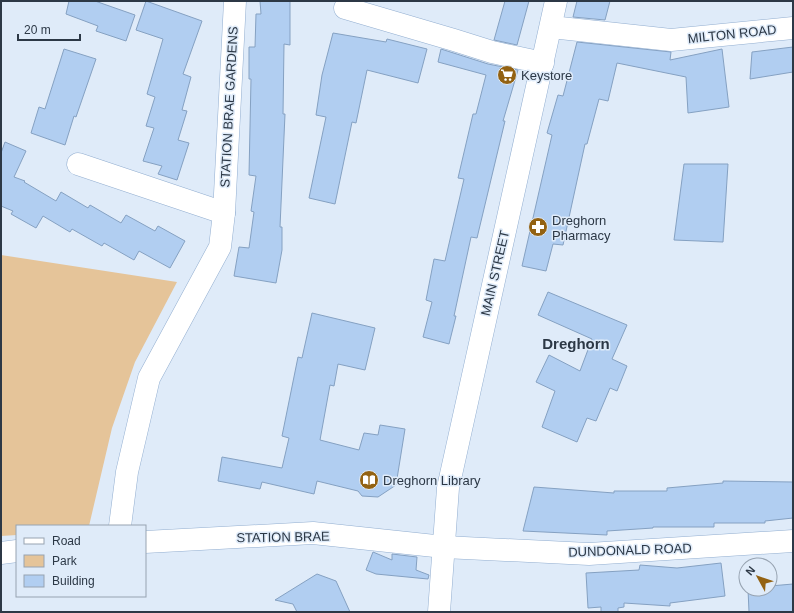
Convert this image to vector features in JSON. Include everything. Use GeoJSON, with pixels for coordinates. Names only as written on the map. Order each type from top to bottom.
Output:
{"type":"FeatureCollection","features":[{"type":"Feature","properties":{"kind":"street","name":"STATION BRAE GARDENS"},"geometry":{"type":"LineString","coordinates":[[120,525],[127,472],[149,378],[220,247],[224,213],[235,1]]}},
{"type":"Feature","properties":{"kind":"street","name":"MAIN STREET"},"geometry":{"type":"LineString","coordinates":[[439,612],[448,488],[556,1]]}},
{"type":"Feature","properties":{"kind":"street"},"geometry":{"type":"LineString","coordinates":[[345,8],[492,52],[543,63]]}},
{"type":"Feature","properties":{"kind":"street","name":"MILTON ROAD"},"geometry":{"type":"LineString","coordinates":[[550,27],[671,40],[793,28]]}},
{"type":"Feature","properties":{"kind":"street"},"geometry":{"type":"LineString","coordinates":[[78,164],[224,213]]}},
{"type":"Feature","properties":{"kind":"street","name":"STATION BRAE"},"geometry":{"type":"LineString","coordinates":[[146,542],[313,533],[444,546]]}},
{"type":"Feature","properties":{"kind":"street","name":"DUNDONALD ROAD"},"geometry":{"type":"LineString","coordinates":[[444,546],[589,554],[793,541]]}},
{"type":"Feature","properties":{"kind":"street"},"geometry":{"type":"LineString","coordinates":[[1,552],[16,551]]}},
{"type":"Feature","properties":{"kind":"green space"},"geometry":{"type":"Polygon","coordinates":[[[1,255],[177,282],[135,362],[112,428],[89,525],[16,525],[16,535],[1,536],[1,255]]]}},
{"type":"Feature","properties":{"kind":"building"},"geometry":{"type":"Polygon","coordinates":[[[69,1],[95,1],[135,15],[126,41],[96,31],[98,26],[66,14],[69,1]]]}},
{"type":"Feature","properties":{"kind":"building"},"geometry":{"type":"Polygon","coordinates":[[[146,1],[202,21],[183,74],[191,77],[182,110],[187,111],[178,140],[189,143],[177,180],[158,174],[162,166],[143,161],[154,128],[146,126],[155,97],[147,94],[163,39],[136,30],[146,1]]]}},
{"type":"Feature","properties":{"kind":"building"},"geometry":{"type":"Polygon","coordinates":[[[260,1],[290,1],[290,45],[284,44],[283,114],[285,114],[280,227],[282,227],[282,250],[276,283],[234,276],[239,247],[249,248],[254,212],[251,211],[256,176],[249,175],[251,79],[249,79],[249,47],[255,47],[256,14],[261,14],[260,1]]]}},
{"type":"Feature","properties":{"kind":"building"},"geometry":{"type":"Polygon","coordinates":[[[505,1],[529,1],[517,45],[494,40],[505,1]]]}},
{"type":"Feature","properties":{"kind":"building"},"geometry":{"type":"Polygon","coordinates":[[[577,1],[610,1],[605,20],[573,17],[577,1]]]}},
{"type":"Feature","properties":{"kind":"building"},"geometry":{"type":"Polygon","coordinates":[[[333,33],[386,42],[387,39],[427,49],[418,83],[367,70],[356,123],[352,122],[335,204],[309,198],[326,117],[316,115],[322,75],[333,33]]]}},
{"type":"Feature","properties":{"kind":"building"},"geometry":{"type":"Polygon","coordinates":[[[577,42],[671,52],[670,60],[722,49],[729,107],[688,113],[686,77],[617,63],[608,101],[599,99],[587,144],[585,144],[563,245],[553,244],[546,271],[522,266],[552,135],[547,133],[558,95],[563,96],[577,42]]]}},
{"type":"Feature","properties":{"kind":"building"},"geometry":{"type":"Polygon","coordinates":[[[793,47],[793,72],[750,79],[752,52],[793,47]]]}},
{"type":"Feature","properties":{"kind":"building"},"geometry":{"type":"Polygon","coordinates":[[[64,49],[96,59],[76,117],[74,116],[65,145],[31,133],[39,107],[45,109],[64,49]]]}},
{"type":"Feature","properties":{"kind":"building"},"geometry":{"type":"Polygon","coordinates":[[[441,49],[488,64],[518,70],[503,121],[505,121],[477,238],[471,237],[454,316],[456,316],[449,344],[423,337],[432,302],[426,300],[434,259],[445,261],[464,179],[458,178],[473,114],[476,114],[486,75],[438,62],[441,49]]]}},
{"type":"Feature","properties":{"kind":"building"},"geometry":{"type":"Polygon","coordinates":[[[5,142],[26,151],[14,177],[25,181],[24,182],[56,201],[61,192],[88,208],[90,205],[121,223],[126,215],[155,231],[158,226],[185,241],[170,268],[139,251],[134,260],[104,243],[102,246],[72,229],[70,232],[43,216],[36,228],[11,214],[13,211],[1,206],[1,153],[5,142]]]}},
{"type":"Feature","properties":{"kind":"building"},"geometry":{"type":"Polygon","coordinates":[[[684,164],[728,164],[723,242],[674,240],[684,164]]]}},
{"type":"Feature","properties":{"kind":"building"},"geometry":{"type":"Polygon","coordinates":[[[548,292],[627,325],[612,359],[627,366],[617,391],[610,388],[596,421],[587,418],[577,442],[542,427],[555,391],[536,382],[549,355],[580,371],[592,339],[538,315],[548,292]]]}},
{"type":"Feature","properties":{"kind":"building"},"geometry":{"type":"Polygon","coordinates":[[[312,313],[375,328],[365,370],[338,364],[334,386],[330,385],[320,440],[359,450],[364,433],[378,435],[380,425],[405,429],[396,485],[378,497],[362,496],[358,491],[317,481],[314,494],[262,482],[260,489],[218,481],[222,457],[282,468],[289,438],[282,436],[298,357],[302,358],[312,313]]]}},
{"type":"Feature","properties":{"kind":"building"},"geometry":{"type":"Polygon","coordinates":[[[723,481],[793,482],[793,518],[765,521],[765,523],[714,523],[714,527],[653,527],[607,531],[607,535],[523,531],[534,487],[614,493],[614,491],[667,491],[667,488],[723,483],[723,481]]]}},
{"type":"Feature","properties":{"kind":"building"},"geometry":{"type":"Polygon","coordinates":[[[373,552],[392,560],[392,554],[417,557],[416,570],[429,575],[428,579],[376,574],[366,570],[373,552]]]}},
{"type":"Feature","properties":{"kind":"building"},"geometry":{"type":"Polygon","coordinates":[[[721,563],[725,596],[670,603],[670,606],[624,603],[624,607],[618,608],[618,612],[601,612],[601,607],[588,608],[586,573],[639,570],[640,565],[677,568],[721,563]]]}},
{"type":"Feature","properties":{"kind":"building"},"geometry":{"type":"Polygon","coordinates":[[[317,574],[336,581],[350,612],[297,612],[293,604],[275,600],[317,574]]]}},
{"type":"Feature","properties":{"kind":"building"},"geometry":{"type":"Polygon","coordinates":[[[793,584],[793,612],[749,612],[748,597],[778,597],[778,585],[793,584]]]}},
{"type":"Feature","properties":{"kind":"place","name":"Keystore"},"geometry":{"type":"Point","coordinates":[507,75]}},
{"type":"Feature","properties":{"kind":"place","name":"Dreghorn Pharmacy"},"geometry":{"type":"Point","coordinates":[538,227]}},
{"type":"Feature","properties":{"kind":"place","name":"Dreghorn Library"},"geometry":{"type":"Point","coordinates":[369,480]}},
{"type":"Feature","properties":{"kind":"district","name":"Dreghorn"},"geometry":{"type":"Point","coordinates":[576,343]}}]}
